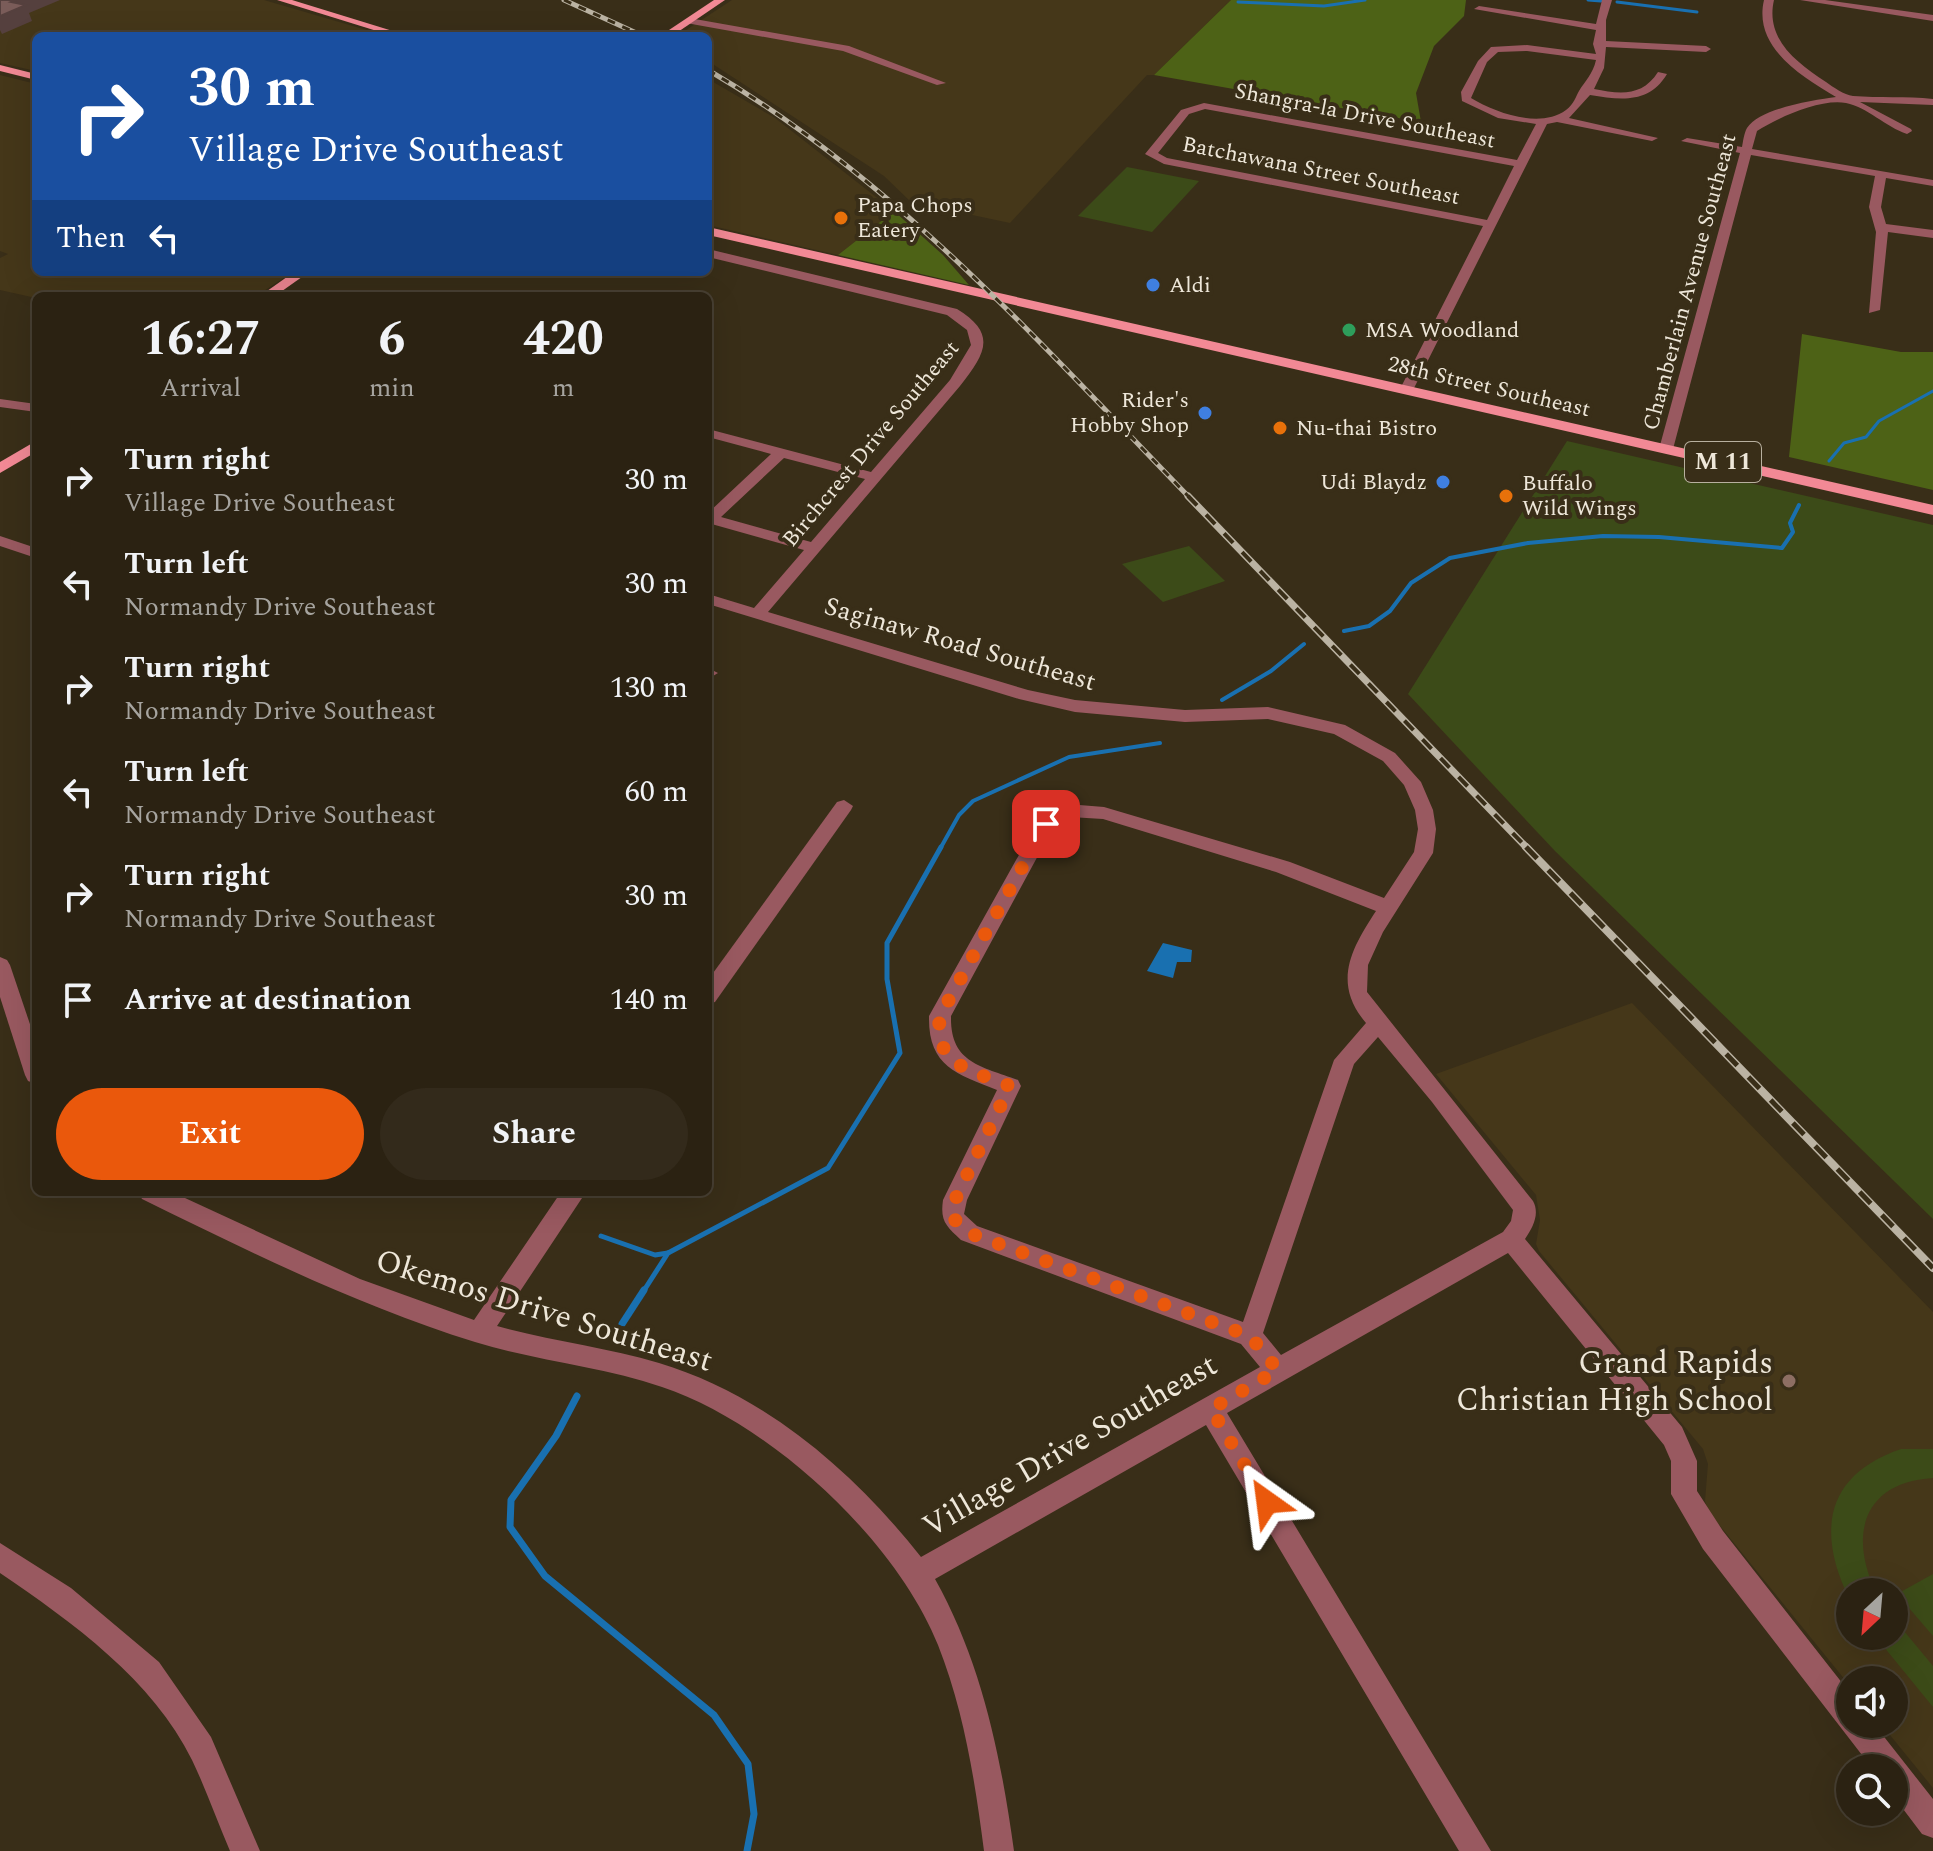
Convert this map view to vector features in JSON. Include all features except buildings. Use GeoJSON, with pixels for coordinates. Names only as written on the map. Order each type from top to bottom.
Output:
{"type":"FeatureCollection","features":[{"type":"Feature","properties":{"kind":"main road"},"geometry":{"type":"LineString","coordinates":[[282,0],[390,32]]}},
{"type":"Feature","properties":{"kind":"main road"},"geometry":{"type":"LineString","coordinates":[[671,32],[720,0]]}},
{"type":"Feature","properties":{"kind":"main road"},"geometry":{"type":"LineString","coordinates":[[0,68],[32,76]]}},
{"type":"Feature","properties":{"kind":"main road","name":"28th Street Southeast"},"geometry":{"type":"LineString","coordinates":[[712,232],[1933,510]]}},
{"type":"Feature","properties":{"kind":"main road"},"geometry":{"type":"LineString","coordinates":[[272,292],[297,276]]}},
{"type":"Feature","properties":{"kind":"main road"},"geometry":{"type":"LineString","coordinates":[[0,469],[32,448]]}},
{"type":"Feature","properties":{"kind":"street"},"geometry":{"type":"LineString","coordinates":[[1559,119],[1571,113],[1600,66],[1598,27],[1605,4],[1613,0]]}},
{"type":"Feature","properties":{"kind":"street"},"geometry":{"type":"LineString","coordinates":[[1769,0],[1767,25],[1783,52],[1850,99],[1907,131]]}},
{"type":"Feature","properties":{"kind":"street"},"geometry":{"type":"LineString","coordinates":[[1808,0],[1933,18]]}},
{"type":"Feature","properties":{"kind":"street"},"geometry":{"type":"LineString","coordinates":[[1479,9],[1522,13],[1598,27]]}},
{"type":"Feature","properties":{"kind":"street"},"geometry":{"type":"LineString","coordinates":[[689,21],[845,48],[941,83]]}},
{"type":"Feature","properties":{"kind":"street"},"geometry":{"type":"LineString","coordinates":[[1598,44],[1706,49]]}},
{"type":"Feature","properties":{"kind":"street"},"geometry":{"type":"LineString","coordinates":[[1600,57],[1527,48],[1490,51],[1474,77],[1466,99],[1500,114],[1559,119],[1652,138]]}},
{"type":"Feature","properties":{"kind":"street"},"geometry":{"type":"LineString","coordinates":[[1584,91],[1638,96],[1658,85],[1662,74]]}},
{"type":"Feature","properties":{"kind":"street","name":"Chamberlain Avenue Southeast"},"geometry":{"type":"LineString","coordinates":[[1666,449],[1752,129],[1767,117],[1850,99],[1933,102]]}},
{"type":"Feature","properties":{"kind":"street","name":"Batchawana Street Southeast"},"geometry":{"type":"LineString","coordinates":[[1204,106],[1185,112],[1153,150],[1152,156],[1164,161],[1490,224]]}},
{"type":"Feature","properties":{"kind":"street","name":"Shangra-la Drive Southeast"},"geometry":{"type":"LineString","coordinates":[[1204,106],[1519,164]]}},
{"type":"Feature","properties":{"kind":"street"},"geometry":{"type":"LineString","coordinates":[[1406,391],[1543,120]]}},
{"type":"Feature","properties":{"kind":"street"},"geometry":{"type":"LineString","coordinates":[[1687,141],[1933,183]]}},
{"type":"Feature","properties":{"kind":"street"},"geometry":{"type":"LineString","coordinates":[[1874,310],[1881,227],[1875,207],[1881,174]]}},
{"type":"Feature","properties":{"kind":"street"},"geometry":{"type":"LineString","coordinates":[[1881,227],[1933,234]]}},
{"type":"Feature","properties":{"kind":"street","name":"Birchcrest Drive Southeast"},"geometry":{"type":"LineString","coordinates":[[712,254],[929,304],[952,312],[970,323],[978,336],[978,353],[758,614]]}},
{"type":"Feature","properties":{"kind":"street"},"geometry":{"type":"LineString","coordinates":[[0,403],[32,407]]}},
{"type":"Feature","properties":{"kind":"street"},"geometry":{"type":"LineString","coordinates":[[712,434],[874,477]]}},
{"type":"Feature","properties":{"kind":"street"},"geometry":{"type":"LineString","coordinates":[[712,515],[781,453]]}},
{"type":"Feature","properties":{"kind":"street"},"geometry":{"type":"LineString","coordinates":[[712,519],[814,548]]}},
{"type":"Feature","properties":{"kind":"street"},"geometry":{"type":"LineString","coordinates":[[0,541],[32,552]]}},
{"type":"Feature","properties":{"kind":"street","name":"Saginaw Road Southeast"},"geometry":{"type":"LineString","coordinates":[[712,600],[1025,695],[1075,706],[1140,715],[1285,715],[1356,736],[1402,770],[1412,782],[1424,810],[1427,829],[1423,853],[1358,965],[1357,992],[1378,1023],[1517,1193],[1525,1208],[1522,1224],[1511,1239]]}},
{"type":"Feature","properties":{"kind":"street"},"geometry":{"type":"LineString","coordinates":[[712,990],[844,806]]}},
{"type":"Feature","properties":{"kind":"street"},"geometry":{"type":"LineString","coordinates":[[1278,1370],[1250,1336],[969,1233],[952,1217],[955,1200],[1010,1086],[945,1056],[937,1039],[940,1016],[1046,824],[1067,810],[1104,813],[1283,867],[1389,908]]}},
{"type":"Feature","properties":{"kind":"street"},"geometry":{"type":"LineString","coordinates":[[0,965],[32,1063]]}},
{"type":"Feature","properties":{"kind":"street"},"geometry":{"type":"LineString","coordinates":[[1250,1336],[1345,1060],[1378,1023]]}},
{"type":"Feature","properties":{"kind":"street","name":"Okemos Drive Southeast"},"geometry":{"type":"LineString","coordinates":[[158,1196],[343,1284],[479,1333],[631,1366],[687,1385],[739,1410],[799,1450],[842,1487],[917,1574],[947,1633],[972,1704],[990,1780],[999,1851]]}},
{"type":"Feature","properties":{"kind":"street"},"geometry":{"type":"LineString","coordinates":[[479,1333],[571,1196]]}},
{"type":"Feature","properties":{"kind":"street"},"geometry":{"type":"LineString","coordinates":[[1511,1239],[1673,1436],[1684,1461],[1684,1494],[1713,1540],[1836,1698]]}},
{"type":"Feature","properties":{"kind":"street","name":"Village Drive Southeast"},"geometry":{"type":"LineString","coordinates":[[917,1574],[1511,1239]]}},
{"type":"Feature","properties":{"kind":"street"},"geometry":{"type":"LineString","coordinates":[[1211,1409],[1476,1851]]}},
{"type":"Feature","properties":{"kind":"street"},"geometry":{"type":"LineString","coordinates":[[0,1557],[61,1598],[149,1672],[201,1747],[245,1851]]}},
{"type":"Feature","properties":{"kind":"street"},"geometry":{"type":"LineString","coordinates":[[1867,1738],[1879,1754]]}},
{"type":"Feature","properties":{"kind":"street"},"geometry":{"type":"LineString","coordinates":[[1908,1791],[1933,1823]]}},
{"type":"Feature","properties":{"kind":"shaded area"},"geometry":{"type":"Polygon","coordinates":[[[0,0],[264,0],[373,32],[32,32],[32,70],[0,63],[0,0]]]}},
{"type":"Feature","properties":{"kind":"shaded area"},"geometry":{"type":"Polygon","coordinates":[[[732,0],[1231,0],[1154,75],[1147,75],[1010,223],[911,202],[884,176],[712,64],[712,32],[683,32],[732,0]]]}},
{"type":"Feature","properties":{"kind":"shaded area"},"geometry":{"type":"Polygon","coordinates":[[[0,75],[32,83],[32,276],[287,276],[262,292],[32,292],[32,297],[0,290],[0,258],[8,254],[0,251],[0,75]]]}},
{"type":"Feature","properties":{"kind":"shaded area"},"geometry":{"type":"Polygon","coordinates":[[[712,81],[775,118],[894,211],[838,255],[712,226],[712,81]]]}},
{"type":"Feature","properties":{"kind":"shaded area","name":"Grand Rapids Christian High School"},"geometry":{"type":"Polygon","coordinates":[[[1632,1003],[1933,1312],[1933,1788],[1892,1738],[1908,1738],[1908,1666],[1836,1666],[1836,1669],[1708,1511],[1705,1501],[1708,1464],[1703,1449],[1539,1251],[1536,1244],[1540,1220],[1536,1195],[1436,1074],[1632,1003]]]}},
{"type":"Feature","properties":{"kind":"green space"},"geometry":{"type":"Polygon","coordinates":[[[1231,0],[1466,0],[1464,16],[1434,46],[1416,93],[1421,122],[1154,75],[1231,0]]]}},
{"type":"Feature","properties":{"kind":"green space"},"geometry":{"type":"Polygon","coordinates":[[[1127,167],[1199,181],[1152,232],[1078,216],[1127,167]]]}},
{"type":"Feature","properties":{"kind":"green space"},"geometry":{"type":"Polygon","coordinates":[[[894,211],[943,255],[969,285],[838,255],[894,211]]]}},
{"type":"Feature","properties":{"kind":"green space"},"geometry":{"type":"Polygon","coordinates":[[[1802,334],[1901,352],[1933,352],[1933,490],[1789,457],[1802,334]]]}},
{"type":"Feature","properties":{"kind":"green space"},"geometry":{"type":"Polygon","coordinates":[[[1567,441],[1933,525],[1933,1219],[1555,851],[1408,694],[1567,441]]]}},
{"type":"Feature","properties":{"kind":"green space"},"geometry":{"type":"Polygon","coordinates":[[[1189,546],[1225,581],[1163,602],[1122,564],[1189,546]]]}},
{"type":"Feature","properties":{"kind":"green space"},"geometry":{"type":"Polygon","coordinates":[[[1901,1449],[1933,1449],[1933,1478],[1891,1489],[1877,1501],[1868,1515],[1864,1531],[1863,1550],[1871,1578],[1840,1578],[1833,1551],[1831,1529],[1834,1509],[1842,1490],[1856,1474],[1876,1460],[1901,1449]]]}},
{"type":"Feature","properties":{"kind":"green space"},"geometry":{"type":"Polygon","coordinates":[[[1933,1574],[1933,1636],[1908,1607],[1908,1588],[1933,1574]]]}},
{"type":"Feature","properties":{"kind":"green space"},"geometry":{"type":"Polygon","coordinates":[[[1908,1636],[1933,1666],[1933,1707],[1908,1676],[1908,1666],[1900,1666],[1886,1650],[1908,1650],[1908,1636]]]}},
{"type":"Feature","properties":{"kind":"water"},"geometry":{"type":"Polygon","coordinates":[[[1163,943],[1192,950],[1191,962],[1177,962],[1173,978],[1147,971],[1163,943]]]}},
{"type":"Feature","properties":{"kind":"waterway"},"geometry":{"type":"LineString","coordinates":[[1238,2],[1324,6],[1365,0]]}},
{"type":"Feature","properties":{"kind":"waterway"},"geometry":{"type":"LineString","coordinates":[[1588,0],[1601,1]]}},
{"type":"Feature","properties":{"kind":"waterway"},"geometry":{"type":"LineString","coordinates":[[1617,2],[1697,12]]}},
{"type":"Feature","properties":{"kind":"waterway"},"geometry":{"type":"LineString","coordinates":[[1829,461],[1844,443],[1866,437],[1879,421],[1933,391]]}},
{"type":"Feature","properties":{"kind":"waterway"},"geometry":{"type":"LineString","coordinates":[[1344,631],[1369,626],[1390,611],[1411,583],[1450,558],[1528,543],[1603,536],[1659,537],[1782,548],[1793,532],[1790,523],[1799,505]]}},
{"type":"Feature","properties":{"kind":"waterway"},"geometry":{"type":"LineString","coordinates":[[1222,700],[1271,671],[1304,644]]}},
{"type":"Feature","properties":{"kind":"waterway"},"geometry":{"type":"LineString","coordinates":[[940,849],[959,815],[973,801],[1069,757],[1160,743]]}},
{"type":"Feature","properties":{"kind":"waterway"},"geometry":{"type":"LineString","coordinates":[[668,1253],[828,1168],[900,1053],[887,979],[887,943],[941,847]]}},
{"type":"Feature","properties":{"kind":"waterway"},"geometry":{"type":"LineString","coordinates":[[601,1236],[655,1255],[668,1253]]}},
{"type":"Feature","properties":{"kind":"waterway"},"geometry":{"type":"LineString","coordinates":[[643,1292],[668,1253]]}},
{"type":"Feature","properties":{"kind":"waterway"},"geometry":{"type":"LineString","coordinates":[[622,1324],[644,1290]]}},
{"type":"Feature","properties":{"kind":"waterway"},"geometry":{"type":"LineString","coordinates":[[577,1396],[556,1436],[511,1500],[510,1527],[545,1576],[714,1715],[748,1764],[754,1814],[747,1851]]}},
{"type":"Feature","properties":{"kind":"railway"},"geometry":{"type":"LineString","coordinates":[[564,0],[634,32]]}},
{"type":"Feature","properties":{"kind":"railway"},"geometry":{"type":"LineString","coordinates":[[712,73],[842,161],[904,213],[1021,323],[1190,498]]}},
{"type":"Feature","properties":{"kind":"railway"},"geometry":{"type":"LineString","coordinates":[[1188,496],[1528,849]]}},
{"type":"Feature","properties":{"kind":"railway"},"geometry":{"type":"LineString","coordinates":[[1526,847],[1933,1268]]}},
{"type":"Feature","properties":{"kind":"place","name":"Papa Chops Eatery"},"geometry":{"type":"Point","coordinates":[841,218]}},
{"type":"Feature","properties":{"kind":"place","name":"Aldi"},"geometry":{"type":"Point","coordinates":[1153,285]}},
{"type":"Feature","properties":{"kind":"place","name":"MSA Woodland"},"geometry":{"type":"Point","coordinates":[1349,330]}},
{"type":"Feature","properties":{"kind":"place","name":"Rider's Hobby Shop"},"geometry":{"type":"Point","coordinates":[1205,413]}},
{"type":"Feature","properties":{"kind":"place","name":"Nu-thai Bistro"},"geometry":{"type":"Point","coordinates":[1280,428]}},
{"type":"Feature","properties":{"kind":"place","name":"Udi Blaydz"},"geometry":{"type":"Point","coordinates":[1443,482]}},
{"type":"Feature","properties":{"kind":"place","name":"Buffalo Wild Wings"},"geometry":{"type":"Point","coordinates":[1506,496]}},
{"type":"Feature","properties":{"kind":"place","name":"Grand Rapids Christian High School"},"geometry":{"type":"Point","coordinates":[1789,1381]}},
{"type":"Feature","properties":{"kind":"route"},"geometry":{"type":"LineString","coordinates":[[1046,824],[995,910],[940,1016],[937,1039],[945,1056],[1010,1086],[955,1200],[952,1217],[969,1233],[1250,1336],[1278,1370],[1211,1409],[1267,1502]]}}]}
